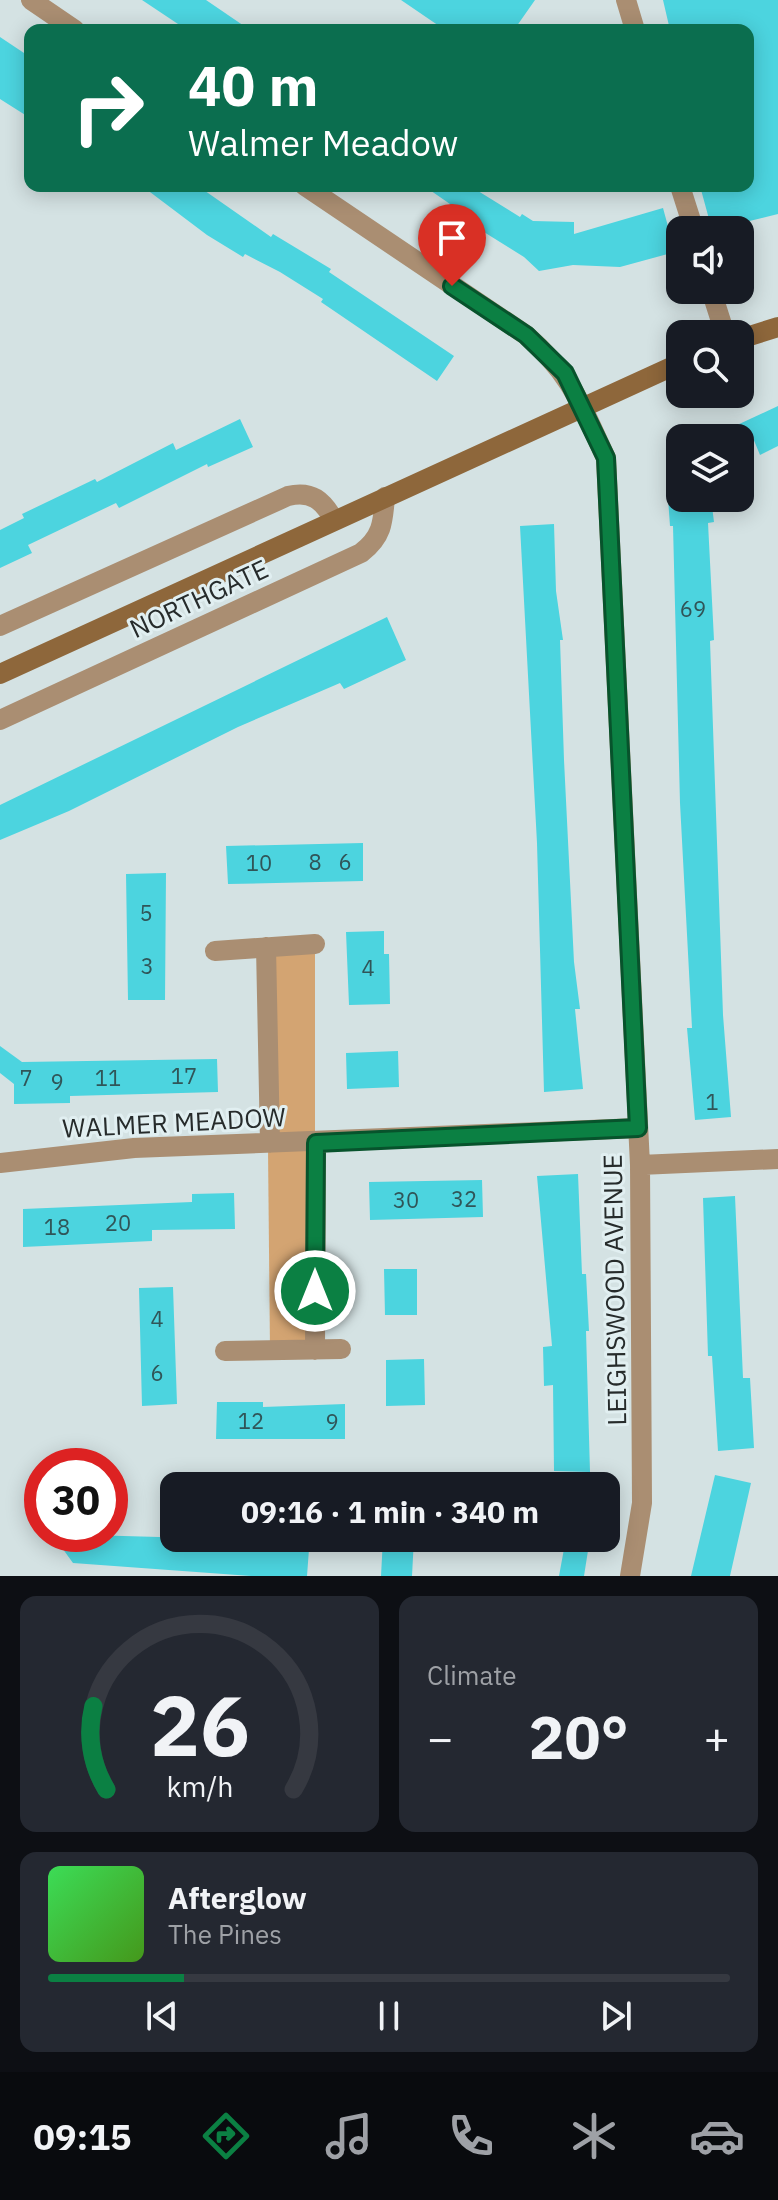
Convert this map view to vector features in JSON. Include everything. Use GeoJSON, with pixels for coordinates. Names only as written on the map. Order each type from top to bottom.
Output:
{"type":"FeatureCollection","features":[{"type":"Feature","properties":{"kind":"main road"},"geometry":{"type":"LineString","coordinates":[[754,335],[778,327]]}},
{"type":"Feature","properties":{"kind":"main road","name":"NORTHGATE"},"geometry":{"type":"LineString","coordinates":[[0,674],[666,369]]}},
{"type":"Feature","properties":{"kind":"street"},"geometry":{"type":"LineString","coordinates":[[31,0],[66,24]]}},
{"type":"Feature","properties":{"kind":"street"},"geometry":{"type":"LineString","coordinates":[[626,0],[633,24]]}},
{"type":"Feature","properties":{"kind":"street","name":"LEIGHSWOOD AVENUE"},"geometry":{"type":"LineString","coordinates":[[314,192],[526,335],[565,373],[606,458],[640,1165],[642,1503],[630,1576]]}},
{"type":"Feature","properties":{"kind":"street"},"geometry":{"type":"LineString","coordinates":[[682,192],[690,216]]}},
{"type":"Feature","properties":{"kind":"street"},"geometry":{"type":"LineString","coordinates":[[0,626],[288,496],[300,493],[319,499],[334,520]]}},
{"type":"Feature","properties":{"kind":"street","name":"NORTHGATE"},"geometry":{"type":"LineString","coordinates":[[0,720],[361,553],[376,542],[383,526],[385,497]]}},
{"type":"Feature","properties":{"kind":"street"},"geometry":{"type":"LineString","coordinates":[[215,951],[315,944]]}},
{"type":"Feature","properties":{"kind":"street"},"geometry":{"type":"LineString","coordinates":[[266,947],[270,1143]]}},
{"type":"Feature","properties":{"kind":"street","name":"WALMER MEADOW"},"geometry":{"type":"LineString","coordinates":[[0,1162],[134,1148],[638,1128]]}},
{"type":"Feature","properties":{"kind":"street"},"geometry":{"type":"LineString","coordinates":[[315,1350],[316,1143]]}},
{"type":"Feature","properties":{"kind":"street"},"geometry":{"type":"LineString","coordinates":[[640,1165],[778,1159]]}},
{"type":"Feature","properties":{"kind":"street"},"geometry":{"type":"LineString","coordinates":[[225,1351],[341,1349]]}},
{"type":"Feature","properties":{"kind":"shaded area"},"geometry":{"type":"Polygon","coordinates":[[[315,944],[315,1350],[270,1350],[266,947],[315,944]]]}},
{"type":"Feature","properties":{"kind":"building"},"geometry":{"type":"Polygon","coordinates":[[[142,0],[206,0],[241,24],[178,24],[142,0]]]}},
{"type":"Feature","properties":{"kind":"building"},"geometry":{"type":"Polygon","coordinates":[[[401,0],[535,0],[518,24],[436,24],[401,0]]]}},
{"type":"Feature","properties":{"kind":"building"},"geometry":{"type":"Polygon","coordinates":[[[663,0],[778,0],[778,214],[754,220],[754,216],[708,216],[702,192],[754,192],[754,24],[669,24],[663,0]]]}},
{"type":"Feature","properties":{"kind":"building"},"geometry":{"type":"Polygon","coordinates":[[[0,37],[24,53],[24,114],[0,99],[0,37]]]}},
{"type":"Feature","properties":{"kind":"building"},"geometry":{"type":"Polygon","coordinates":[[[150,192],[207,192],[271,237],[273,234],[331,269],[329,272],[454,356],[437,381],[321,302],[323,299],[280,272],[245,254],[243,257],[207,235],[150,192]]]}},
{"type":"Feature","properties":{"kind":"building"},"geometry":{"type":"Polygon","coordinates":[[[433,192],[480,192],[520,217],[522,214],[533,221],[574,222],[574,234],[663,208],[666,254],[620,267],[573,265],[539,271],[524,257],[447,209],[450,204],[433,192]]]}},
{"type":"Feature","properties":{"kind":"building"},"geometry":{"type":"Polygon","coordinates":[[[778,406],[778,446],[760,455],[754,440],[754,424],[739,424],[778,406]]]}},
{"type":"Feature","properties":{"kind":"building"},"geometry":{"type":"Polygon","coordinates":[[[240,419],[253,447],[208,467],[207,464],[119,508],[116,503],[28,545],[32,553],[0,568],[0,530],[24,518],[22,514],[95,479],[97,482],[173,443],[176,450],[240,419]]]}},
{"type":"Feature","properties":{"kind":"building"},"geometry":{"type":"Polygon","coordinates":[[[669,512],[713,512],[714,522],[708,523],[714,640],[710,641],[723,1015],[731,1117],[695,1120],[687,1028],[692,1028],[680,803],[673,526],[670,526],[669,512]]]}},
{"type":"Feature","properties":{"kind":"building"},"geometry":{"type":"Polygon","coordinates":[[[554,524],[556,591],[563,640],[560,640],[564,760],[574,962],[580,1009],[575,1009],[583,1089],[544,1092],[537,843],[520,526],[554,524]]]}},
{"type":"Feature","properties":{"kind":"building"},"geometry":{"type":"Polygon","coordinates":[[[387,617],[406,660],[344,689],[340,683],[238,727],[69,811],[0,840],[0,805],[387,617]]]}},
{"type":"Feature","properties":{"kind":"building"},"geometry":{"type":"Polygon","coordinates":[[[363,843],[363,881],[228,884],[226,846],[363,843]]]}},
{"type":"Feature","properties":{"kind":"building"},"geometry":{"type":"Polygon","coordinates":[[[166,873],[165,1000],[128,1000],[126,874],[166,873]]]}},
{"type":"Feature","properties":{"kind":"building"},"geometry":{"type":"Polygon","coordinates":[[[384,931],[384,954],[389,954],[390,1004],[349,1005],[346,932],[384,931]]]}},
{"type":"Feature","properties":{"kind":"building"},"geometry":{"type":"Polygon","coordinates":[[[0,1046],[22,1062],[217,1059],[218,1092],[70,1096],[70,1103],[14,1104],[14,1084],[0,1073],[0,1046]]]}},
{"type":"Feature","properties":{"kind":"building"},"geometry":{"type":"Polygon","coordinates":[[[398,1051],[399,1087],[347,1089],[346,1053],[398,1051]]]}},
{"type":"Feature","properties":{"kind":"building"},"geometry":{"type":"Polygon","coordinates":[[[578,1174],[582,1274],[586,1274],[589,1331],[586,1331],[590,1472],[554,1471],[553,1385],[544,1386],[543,1347],[552,1346],[537,1176],[578,1174]]]}},
{"type":"Feature","properties":{"kind":"building"},"geometry":{"type":"Polygon","coordinates":[[[482,1180],[483,1217],[370,1220],[369,1182],[482,1180]]]}},
{"type":"Feature","properties":{"kind":"building"},"geometry":{"type":"Polygon","coordinates":[[[234,1193],[235,1229],[152,1230],[152,1241],[23,1247],[23,1209],[192,1202],[192,1194],[234,1193]]]}},
{"type":"Feature","properties":{"kind":"building"},"geometry":{"type":"Polygon","coordinates":[[[735,1196],[743,1378],[750,1378],[754,1448],[718,1451],[712,1356],[708,1356],[703,1198],[735,1196]]]}},
{"type":"Feature","properties":{"kind":"building"},"geometry":{"type":"Polygon","coordinates":[[[384,1269],[417,1269],[417,1315],[385,1315],[384,1269]]]}},
{"type":"Feature","properties":{"kind":"building"},"geometry":{"type":"Polygon","coordinates":[[[173,1287],[177,1404],[142,1406],[139,1288],[173,1287]]]}},
{"type":"Feature","properties":{"kind":"building"},"geometry":{"type":"Polygon","coordinates":[[[424,1359],[425,1405],[386,1406],[386,1360],[424,1359]]]}},
{"type":"Feature","properties":{"kind":"building"},"geometry":{"type":"Polygon","coordinates":[[[217,1402],[263,1402],[263,1407],[345,1404],[345,1439],[216,1439],[217,1402]]]}},
{"type":"Feature","properties":{"kind":"building"},"geometry":{"type":"Polygon","coordinates":[[[715,1475],[751,1483],[730,1576],[691,1576],[715,1475]]]}},
{"type":"Feature","properties":{"kind":"building"},"geometry":{"type":"Polygon","coordinates":[[[128,1536],[160,1537],[160,1552],[309,1552],[307,1576],[251,1576],[73,1563],[65,1552],[128,1552],[128,1536]]]}},
{"type":"Feature","properties":{"kind":"building"},"geometry":{"type":"Polygon","coordinates":[[[382,1552],[413,1552],[412,1576],[381,1576],[382,1552]]]}},
{"type":"Feature","properties":{"kind":"building"},"geometry":{"type":"Polygon","coordinates":[[[563,1552],[588,1552],[584,1576],[559,1576],[563,1552]]]}},
{"type":"Feature","properties":{"kind":"route"},"geometry":{"type":"LineString","coordinates":[[315,1291],[316,1143],[638,1128],[606,458],[565,373],[548,354],[526,335],[452,286]]}}]}
